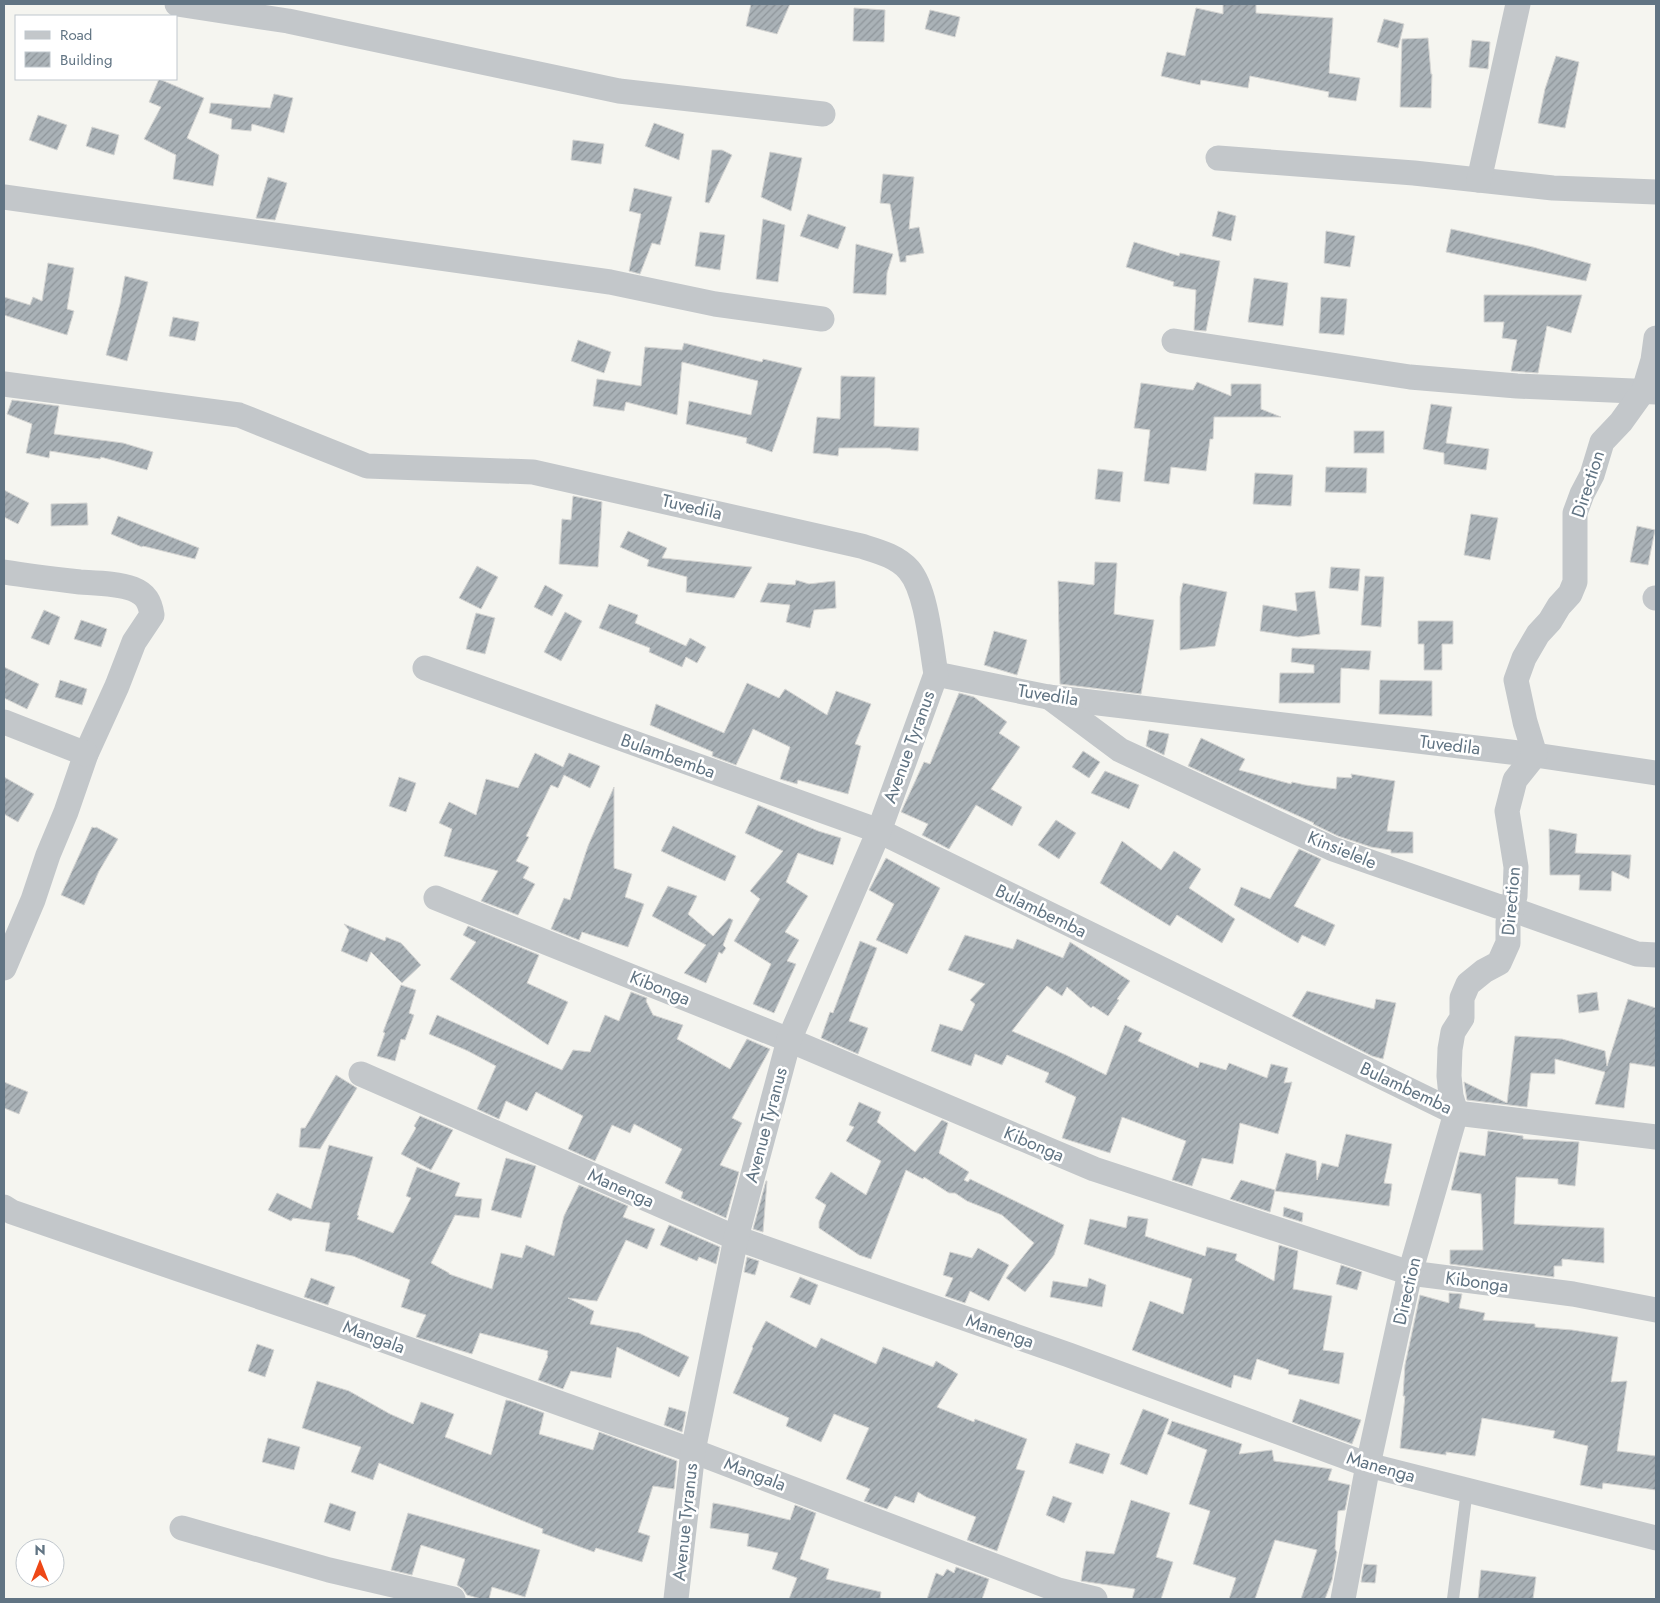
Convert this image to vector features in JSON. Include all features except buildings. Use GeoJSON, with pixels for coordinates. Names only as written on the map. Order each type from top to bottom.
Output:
{"type":"FeatureCollection","features":[{"type":"Feature","properties":{"kind":"street"},"geometry":{"type":"LineString","coordinates":[[177,4],[288,21],[619,92],[823,114]]}},
{"type":"Feature","properties":{"kind":"street"},"geometry":{"type":"LineString","coordinates":[[1479,180],[1518,4]]}},
{"type":"Feature","properties":{"kind":"street"},"geometry":{"type":"LineString","coordinates":[[1218,158],[1414,173],[1553,188],[1656,192]]}},
{"type":"Feature","properties":{"kind":"street"},"geometry":{"type":"LineString","coordinates":[[4,197],[610,282],[715,304],[822,319]]}},
{"type":"Feature","properties":{"kind":"street","name":"Direction"},"geometry":{"type":"LineString","coordinates":[[1342,1599],[1368,1465],[1410,1273],[1456,1112],[1451,1096],[1449,1076],[1453,1032],[1462,1018],[1462,998],[1468,984],[1484,971],[1499,963],[1508,943],[1508,922],[1515,896],[1516,867],[1507,811],[1515,780],[1536,755],[1516,680],[1524,658],[1538,634],[1550,621],[1558,606],[1570,594],[1575,582],[1575,513],[1592,475],[1602,442],[1650,391],[1656,338]]}},
{"type":"Feature","properties":{"kind":"street"},"geometry":{"type":"LineString","coordinates":[[1174,342],[1410,377],[1517,386],[1650,391]]}},
{"type":"Feature","properties":{"kind":"street","name":"Tuvedila"},"geometry":{"type":"LineString","coordinates":[[4,384],[239,415],[367,466],[533,472],[861,546],[890,556],[908,569],[919,585],[936,674],[1048,697],[1536,755],[1656,773]]}},
{"type":"Feature","properties":{"kind":"street"},"geometry":{"type":"LineString","coordinates":[[4,572],[133,589],[145,596],[150,603],[152,615],[134,642],[117,686],[86,754],[33,900],[10,936],[4,968]]}},
{"type":"Feature","properties":{"kind":"street","name":"Bulambemba"},"geometry":{"type":"LineString","coordinates":[[425,668],[879,831],[1456,1112],[1656,1137]]}},
{"type":"Feature","properties":{"kind":"street","name":"Avenue Tyranus"},"geometry":{"type":"LineString","coordinates":[[676,1599],[693,1451],[736,1238],[789,1040],[879,831],[936,674]]}},
{"type":"Feature","properties":{"kind":"street","name":"Kinsielele"},"geometry":{"type":"LineString","coordinates":[[1048,697],[1120,750],[1333,849],[1637,954],[1656,955]]}},
{"type":"Feature","properties":{"kind":"street"},"geometry":{"type":"LineString","coordinates":[[4,722],[86,754]]}},
{"type":"Feature","properties":{"kind":"street","name":"Kibonga"},"geometry":{"type":"LineString","coordinates":[[436,898],[789,1040],[1094,1169],[1410,1273],[1573,1294],[1656,1310]]}},
{"type":"Feature","properties":{"kind":"street","name":"Manenga"},"geometry":{"type":"LineString","coordinates":[[361,1074],[736,1238],[1069,1355],[1368,1465],[1656,1538]]}},
{"type":"Feature","properties":{"kind":"street","name":"Mangala"},"geometry":{"type":"LineString","coordinates":[[4,1207],[12,1212],[330,1321],[693,1451],[1056,1595],[1095,1599]]}},
{"type":"Feature","properties":{"kind":"street"},"geometry":{"type":"LineString","coordinates":[[182,1528],[329,1570],[453,1599]]}},
{"type":"Feature","properties":{"kind":"lane"},"geometry":{"type":"LineString","coordinates":[[1453,1599],[1468,1490]]}}]}
